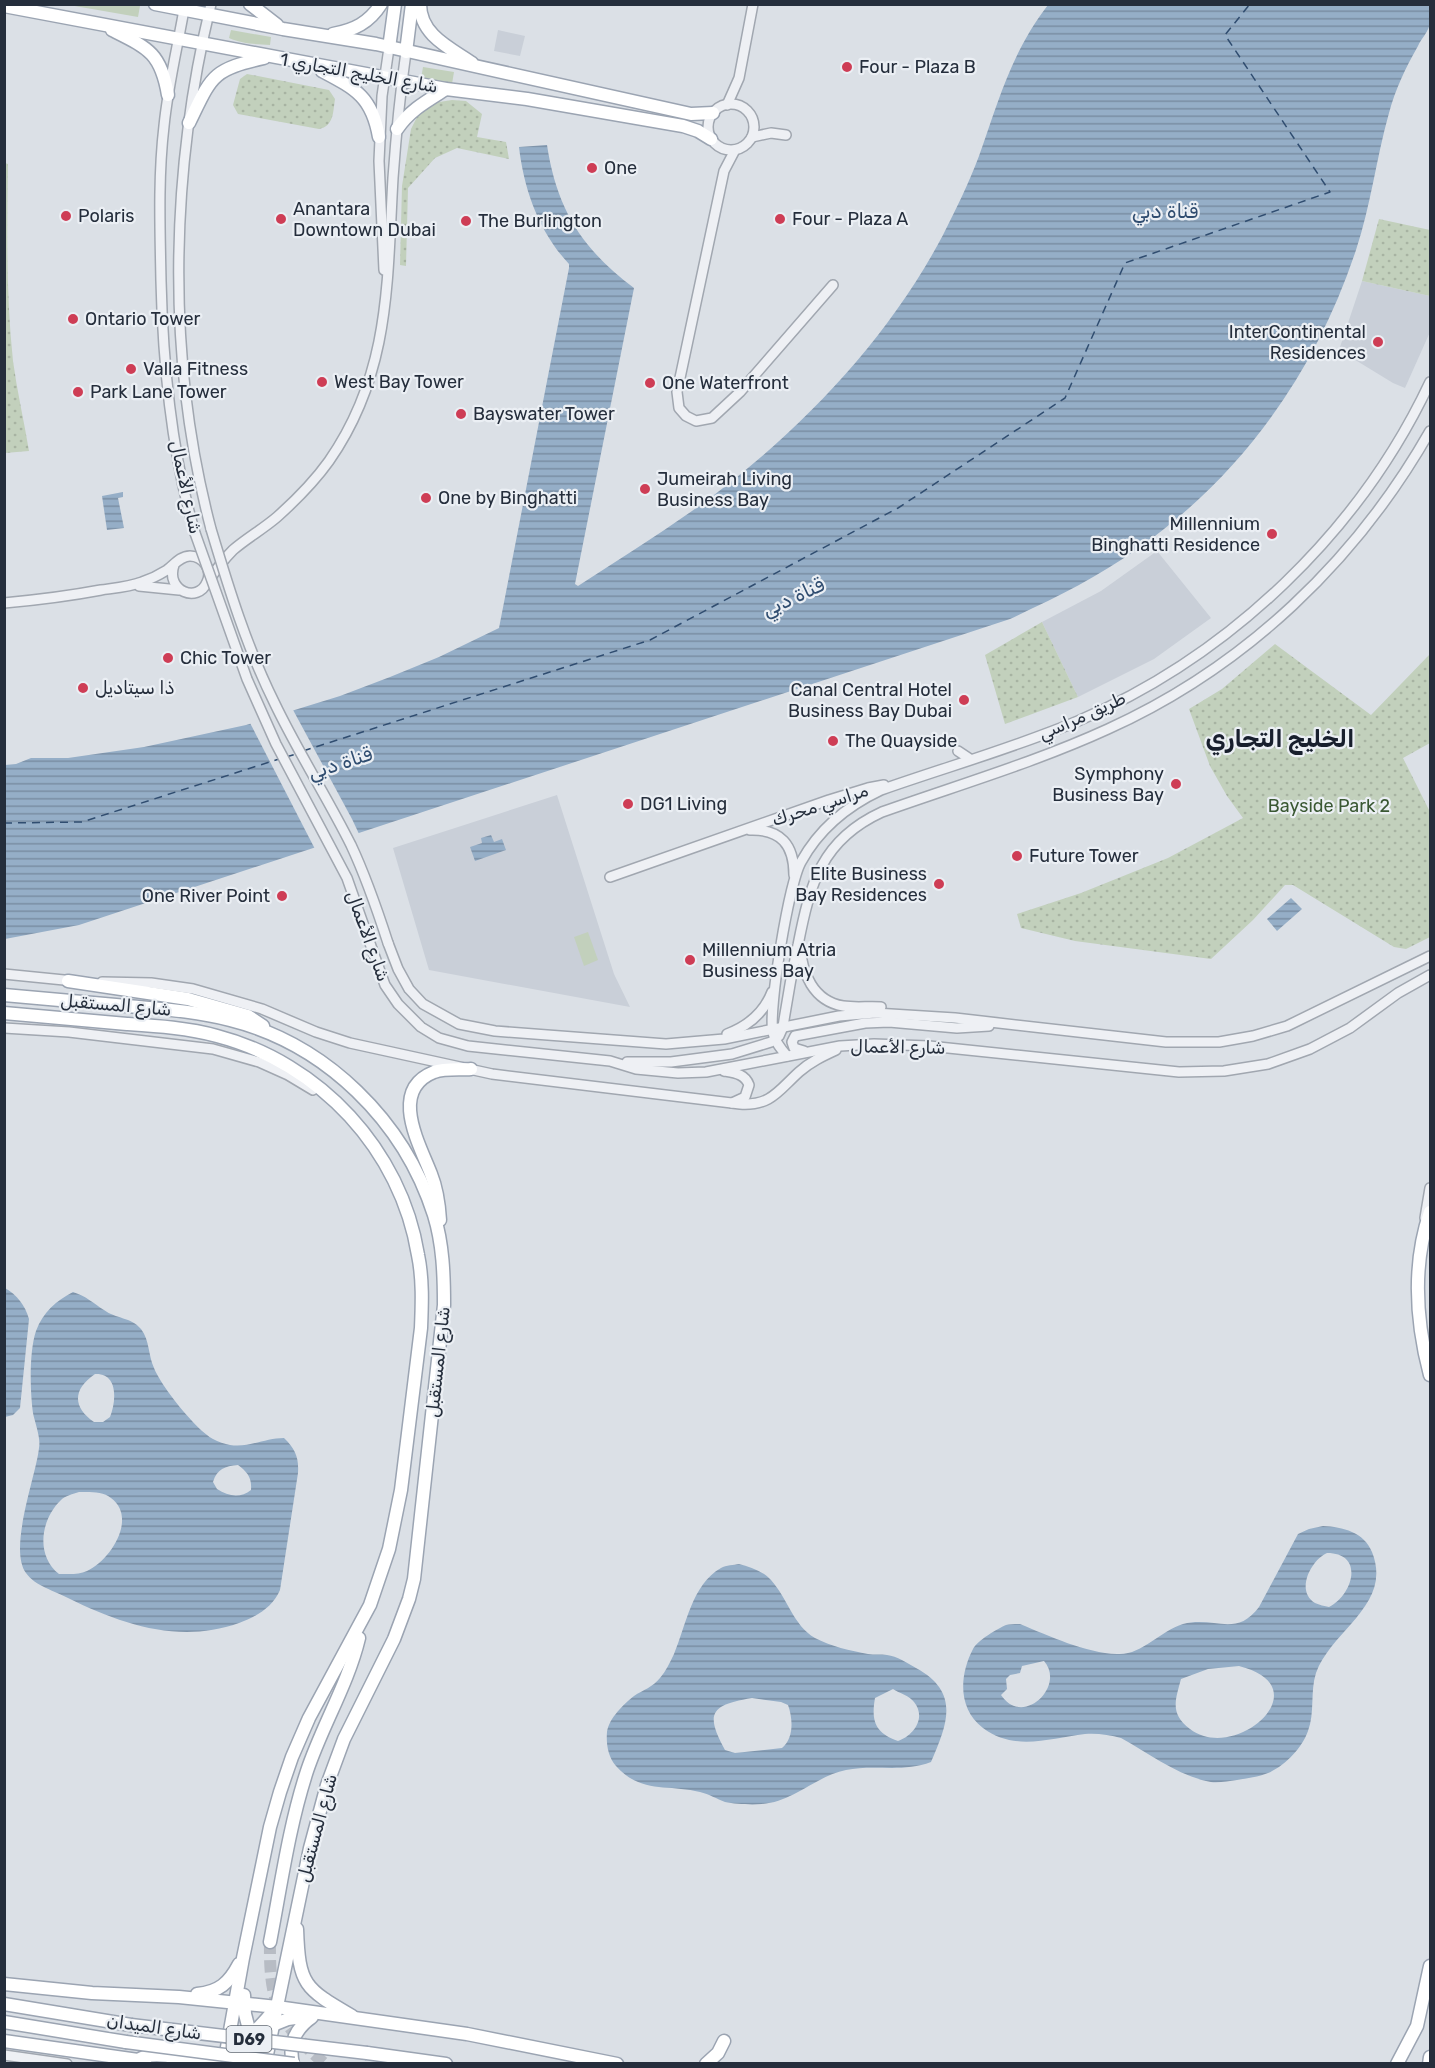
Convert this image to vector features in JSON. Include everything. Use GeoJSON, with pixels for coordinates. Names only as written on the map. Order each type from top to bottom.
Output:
{"type":"FeatureCollection","features":[{"type":"Feature","properties":{"kind":"main road","name":"شارع الخليج التجاري 1"},"geometry":{"type":"LineString","coordinates":[[155,4],[210,10],[283,30],[389,48],[692,114],[713,113]]}},
{"type":"Feature","properties":{"kind":"main road"},"geometry":{"type":"LineString","coordinates":[[250,4],[283,30]]}},
{"type":"Feature","properties":{"kind":"main road"},"geometry":{"type":"LineString","coordinates":[[323,36],[354,29],[371,18],[381,4]]}},
{"type":"Feature","properties":{"kind":"main road"},"geometry":{"type":"LineString","coordinates":[[389,48],[396,4]]}},
{"type":"Feature","properties":{"kind":"main road"},"geometry":{"type":"LineString","coordinates":[[406,52],[412,4]]}},
{"type":"Feature","properties":{"kind":"main road"},"geometry":{"type":"LineString","coordinates":[[420,4],[424,24],[429,32],[478,67]]}},
{"type":"Feature","properties":{"kind":"main road","name":"شارع الخليج التجاري 1"},"geometry":{"type":"LineString","coordinates":[[4,6],[310,65],[683,126],[711,139]]}},
{"type":"Feature","properties":{"kind":"main road"},"geometry":{"type":"LineString","coordinates":[[94,22],[148,50],[161,66],[168,95]]}},
{"type":"Feature","properties":{"kind":"main road"},"geometry":{"type":"LineString","coordinates":[[189,123],[205,89],[214,77],[233,65],[269,57]]}},
{"type":"Feature","properties":{"kind":"main road"},"geometry":{"type":"LineString","coordinates":[[310,65],[353,88],[364,97],[373,112],[379,137]]}},
{"type":"Feature","properties":{"kind":"main road"},"geometry":{"type":"LineString","coordinates":[[397,129],[419,105],[446,89]]}},
{"type":"Feature","properties":{"kind":"main road"},"geometry":{"type":"LineString","coordinates":[[68,981],[207,1003],[248,1016],[270,1033]]}},
{"type":"Feature","properties":{"kind":"main road","name":"شارع المستقبل"},"geometry":{"type":"LineString","coordinates":[[4,995],[192,1012],[232,1020],[270,1033],[299,1047],[330,1068],[375,1110],[399,1143],[419,1179],[434,1217],[444,1283],[443,1328],[414,1579],[394,1639],[344,1739],[334,1765],[315,1827],[265,2064]]}},
{"type":"Feature","properties":{"kind":"main road","name":"شارع المستقبل"},"geometry":{"type":"LineString","coordinates":[[4,1013],[170,1027],[218,1036],[248,1046],[284,1063],[324,1091],[342,1107],[373,1144],[397,1186],[413,1232],[421,1280],[421,1328],[398,1510],[384,1568],[363,1622],[318,1699],[289,1766],[273,1818],[243,1958],[239,2003],[226,2060]]}},
{"type":"Feature","properties":{"kind":"main road"},"geometry":{"type":"LineString","coordinates":[[439,1239],[440,1217],[437,1195],[412,1128],[411,1102],[417,1086],[434,1072],[471,1069]]}},
{"type":"Feature","properties":{"kind":"main road"},"geometry":{"type":"LineString","coordinates":[[1431,1212],[1422,1240],[1418,1286],[1425,1354],[1431,1375]]}},
{"type":"Feature","properties":{"kind":"main road"},"geometry":{"type":"LineString","coordinates":[[270,1942],[292,1828],[306,1774],[354,1655],[363,1622]]}},
{"type":"Feature","properties":{"kind":"main road"},"geometry":{"type":"LineString","coordinates":[[297,1910],[299,1964],[309,1986],[321,1998],[358,2019]]}},
{"type":"Feature","properties":{"kind":"main road"},"geometry":{"type":"LineString","coordinates":[[178,1997],[217,1990],[231,1979],[243,1958]]}},
{"type":"Feature","properties":{"kind":"main road"},"geometry":{"type":"LineString","coordinates":[[1399,2060],[1413,2037],[1421,2016],[1431,1966]]}},
{"type":"Feature","properties":{"kind":"main road"},"geometry":{"type":"LineString","coordinates":[[4,1984],[277,2007],[467,2034],[617,2064]]}},
{"type":"Feature","properties":{"kind":"main road"},"geometry":{"type":"LineString","coordinates":[[239,2003],[248,2040],[258,2064]]}},
{"type":"Feature","properties":{"kind":"main road","name":"شارع الميدان"},"geometry":{"type":"LineString","coordinates":[[4,2004],[131,2025],[447,2064]]}},
{"type":"Feature","properties":{"kind":"main road"},"geometry":{"type":"LineString","coordinates":[[140,2062],[142,2057],[152,2055],[226,2060],[248,2040],[277,2007]]}},
{"type":"Feature","properties":{"kind":"main road"},"geometry":{"type":"LineString","coordinates":[[248,2040],[273,2024],[318,2013]]}},
{"type":"Feature","properties":{"kind":"main road"},"geometry":{"type":"LineString","coordinates":[[294,2064],[291,2050],[295,2034],[305,2022],[318,2013]]}},
{"type":"Feature","properties":{"kind":"main road","name":"شارع الميدان"},"geometry":{"type":"LineString","coordinates":[[4,2022],[126,2042],[294,2064]]}},
{"type":"Feature","properties":{"kind":"main road"},"geometry":{"type":"LineString","coordinates":[[246,2064],[248,2040]]}},
{"type":"Feature","properties":{"kind":"main road"},"geometry":{"type":"LineString","coordinates":[[4,2041],[161,2064]]}},
{"type":"Feature","properties":{"kind":"main road"},"geometry":{"type":"LineString","coordinates":[[706,2064],[718,2053],[724,2041]]}},
{"type":"Feature","properties":{"kind":"main road"},"geometry":{"type":"LineString","coordinates":[[1429,2064],[1431,2057]]}},
{"type":"Feature","properties":{"kind":"street"},"geometry":{"type":"LineString","coordinates":[[727,105],[741,107],[751,116],[754,126],[752,137],[745,146],[735,150],[722,148],[711,139],[708,123],[713,113],[727,105],[739,78],[753,4]]}},
{"type":"Feature","properties":{"kind":"street","name":"شارع الأعمال"},"geometry":{"type":"LineString","coordinates":[[185,8],[168,95],[162,140],[159,238],[163,333],[177,455],[195,533],[248,679],[276,744],[347,878],[380,974],[391,995],[407,1014],[439,1038],[479,1048],[610,1062],[664,1073],[719,1070],[855,1044],[929,1046],[1179,1072],[1224,1071],[1268,1064],[1310,1049],[1350,1028],[1398,993],[1431,975]]}},
{"type":"Feature","properties":{"kind":"street","name":"شارع الأعمال"},"geometry":{"type":"LineString","coordinates":[[210,10],[194,82],[181,201],[180,329],[192,440],[199,479],[211,529],[257,666],[294,742],[351,846],[372,894],[398,969],[409,989],[423,1004],[459,1024],[481,1029],[638,1044],[702,1042],[863,1013],[955,1018],[1166,1042],[1201,1043],[1236,1040],[1303,1019],[1431,956]]}},
{"type":"Feature","properties":{"kind":"street"},"geometry":{"type":"LineString","coordinates":[[386,285],[382,252],[379,137],[389,48]]}},
{"type":"Feature","properties":{"kind":"street"},"geometry":{"type":"LineString","coordinates":[[131,585],[184,592],[195,592],[205,586],[234,550],[275,518],[303,492],[327,463],[348,431],[364,396],[376,360],[384,322],[397,129],[406,52]]}},
{"type":"Feature","properties":{"kind":"street"},"geometry":{"type":"LineString","coordinates":[[739,78],[741,107]]}},
{"type":"Feature","properties":{"kind":"street"},"geometry":{"type":"LineString","coordinates":[[754,126],[771,133],[786,135]]}},
{"type":"Feature","properties":{"kind":"street"},"geometry":{"type":"LineString","coordinates":[[752,137],[771,133]]}},
{"type":"Feature","properties":{"kind":"street"},"geometry":{"type":"LineString","coordinates":[[722,148],[724,171]]}},
{"type":"Feature","properties":{"kind":"street"},"geometry":{"type":"LineString","coordinates":[[735,150],[724,171],[677,392],[677,403],[682,413],[691,419],[702,421],[717,415],[771,358],[833,285]]}},
{"type":"Feature","properties":{"kind":"street","name":"طريق مراسي"},"geometry":{"type":"LineString","coordinates":[[776,1040],[773,1029],[776,981],[794,876],[810,847],[834,819],[864,798],[898,784],[1079,720],[1158,680],[1230,629],[1275,591],[1336,528],[1372,482],[1404,432],[1431,382]]}},
{"type":"Feature","properties":{"kind":"street","name":"طريق مراسي"},"geometry":{"type":"LineString","coordinates":[[776,1040],[783,1026],[808,897],[817,873],[831,850],[859,824],[882,812],[1056,750],[1109,728],[1185,688],[1250,642],[1294,605],[1349,548],[1389,497],[1431,431]]}},
{"type":"Feature","properties":{"kind":"street"},"geometry":{"type":"LineString","coordinates":[[4,603],[55,598],[131,585],[154,578],[185,557],[216,556],[234,550]]}},
{"type":"Feature","properties":{"kind":"street"},"geometry":{"type":"LineString","coordinates":[[196,557],[207,567],[207,582]]}},
{"type":"Feature","properties":{"kind":"street"},"geometry":{"type":"LineString","coordinates":[[1292,559],[1300,567]]}},
{"type":"Feature","properties":{"kind":"street"},"geometry":{"type":"LineString","coordinates":[[174,565],[172,578],[179,590]]}},
{"type":"Feature","properties":{"kind":"street"},"geometry":{"type":"LineString","coordinates":[[958,751],[970,759]]}},
{"type":"Feature","properties":{"kind":"street","name":"مراسي محرك"},"geometry":{"type":"LineString","coordinates":[[610,877],[857,791],[898,784]]}},
{"type":"Feature","properties":{"kind":"street","name":"مراسي محرك"},"geometry":{"type":"LineString","coordinates":[[742,830],[766,830],[782,839],[792,854],[794,876]]}},
{"type":"Feature","properties":{"kind":"street"},"geometry":{"type":"LineString","coordinates":[[800,935],[804,972],[817,992],[829,1001],[843,1006],[897,1008],[955,1018]]}},
{"type":"Feature","properties":{"kind":"street"},"geometry":{"type":"LineString","coordinates":[[4,974],[68,981],[151,983],[193,989],[262,1009],[310,1030],[350,1043],[471,1069],[542,1082],[747,1105],[770,1099],[808,1065],[826,1054],[855,1044]]}},
{"type":"Feature","properties":{"kind":"street"},"geometry":{"type":"LineString","coordinates":[[702,1042],[737,1030],[751,1022],[767,1004],[776,981]]}},
{"type":"Feature","properties":{"kind":"street"},"geometry":{"type":"LineString","coordinates":[[811,1052],[794,1048],[792,1042],[795,1036],[865,1023],[889,1022],[957,1028],[1007,1024]]}},
{"type":"Feature","properties":{"kind":"street"},"geometry":{"type":"LineString","coordinates":[[4,1028],[49,1030],[181,1044],[228,1052],[274,1068],[342,1107]]}},
{"type":"Feature","properties":{"kind":"street"},"geometry":{"type":"LineString","coordinates":[[610,1062],[661,1062],[712,1058],[766,1045],[776,1040],[788,1056]]}},
{"type":"Feature","properties":{"kind":"street"},"geometry":{"type":"LineString","coordinates":[[719,1070],[741,1075],[748,1081],[748,1094],[741,1100],[732,1102]]}},
{"type":"Feature","properties":{"kind":"street"},"geometry":{"type":"LineString","coordinates":[[1422,1240],[1431,1188]]}},
{"type":"Feature","properties":{"kind":"street"},"geometry":{"type":"LineString","coordinates":[[4,2055],[67,2064]]}},
{"type":"Feature","properties":{"kind":"shaded area"},"geometry":{"type":"Polygon","coordinates":[[[498,30],[525,36],[520,56],[494,51],[498,30]]]}},
{"type":"Feature","properties":{"kind":"shaded area","name":"InterContinental Residences"},"geometry":{"type":"Polygon","coordinates":[[[1362,281],[1430,296],[1430,332],[1405,388],[1339,350],[1362,281]]]}},
{"type":"Feature","properties":{"kind":"shaded area"},"geometry":{"type":"Polygon","coordinates":[[[1157,551],[1211,618],[1154,659],[1078,697],[1042,622],[1101,591],[1157,551]]]}},
{"type":"Feature","properties":{"kind":"shaded area"},"geometry":{"type":"Polygon","coordinates":[[[557,795],[614,974],[630,1007],[429,970],[393,848],[557,795]]]}},
{"type":"Feature","properties":{"kind":"green space"},"geometry":{"type":"Polygon","coordinates":[[[69,5],[140,6],[138,17],[69,5]]]}},
{"type":"Feature","properties":{"kind":"green space"},"geometry":{"type":"Polygon","coordinates":[[[231,30],[271,37],[270,45],[244,43],[229,38],[231,30]]]}},
{"type":"Feature","properties":{"kind":"green space"},"geometry":{"type":"Polygon","coordinates":[[[423,67],[454,72],[452,84],[421,79],[423,67]]]}},
{"type":"Feature","properties":{"kind":"green space"},"geometry":{"type":"Polygon","coordinates":[[[247,74],[329,90],[335,99],[330,122],[319,129],[238,114],[233,105],[240,79],[247,74]]]}},
{"type":"Feature","properties":{"kind":"green space"},"geometry":{"type":"Polygon","coordinates":[[[452,100],[466,101],[482,114],[477,137],[506,142],[509,159],[457,148],[435,158],[408,188],[406,266],[400,265],[402,186],[411,129],[418,115],[433,103],[452,100]]]}},
{"type":"Feature","properties":{"kind":"green space"},"geometry":{"type":"Polygon","coordinates":[[[5,163],[8,164],[11,336],[29,451],[5,453],[5,163]]]}},
{"type":"Feature","properties":{"kind":"green space"},"geometry":{"type":"Polygon","coordinates":[[[1379,219],[1430,230],[1430,296],[1362,281],[1379,219]]]}},
{"type":"Feature","properties":{"kind":"green space"},"geometry":{"type":"Polygon","coordinates":[[[1042,622],[1078,697],[1005,724],[985,655],[1042,622]]]}},
{"type":"Feature","properties":{"kind":"green space","name":"Bayside Park 2"},"geometry":{"type":"Polygon","coordinates":[[[1275,644],[1371,715],[1430,654],[1430,743],[1403,758],[1430,812],[1430,937],[1406,949],[1394,947],[1293,885],[1285,885],[1253,920],[1211,959],[1075,941],[1021,928],[1017,914],[1081,893],[1168,858],[1243,818],[1210,766],[1189,709],[1222,689],[1275,644]]]}},
{"type":"Feature","properties":{"kind":"green space"},"geometry":{"type":"Polygon","coordinates":[[[588,932],[598,960],[584,966],[574,937],[588,932]]]}},
{"type":"Feature","properties":{"kind":"water","name":"قناة دبي"},"geometry":{"type":"Polygon","coordinates":[[[1048,5],[1430,5],[1427,32],[1405,70],[1391,104],[1366,216],[1336,303],[1311,353],[1283,400],[1250,444],[1213,485],[1172,522],[1128,556],[1079,585],[1010,619],[79,925],[5,939],[5,765],[16,764],[31,758],[68,758],[144,747],[246,725],[340,696],[390,677],[439,657],[499,628],[569,268],[569,264],[549,238],[535,210],[525,179],[519,147],[547,145],[558,189],[565,209],[575,226],[600,258],[634,288],[575,584],[578,586],[678,521],[766,453],[801,421],[865,352],[920,275],[943,235],[975,166],[1015,59],[1048,5]]]}},
{"type":"Feature","properties":{"kind":"water"},"geometry":{"type":"Polygon","coordinates":[[[123,492],[123,497],[118,498],[124,528],[107,530],[102,496],[123,492]]]}},
{"type":"Feature","properties":{"kind":"water"},"geometry":{"type":"Polygon","coordinates":[[[491,835],[494,842],[502,839],[506,850],[475,861],[470,847],[482,843],[481,838],[491,835]]]}},
{"type":"Feature","properties":{"kind":"water"},"geometry":{"type":"Polygon","coordinates":[[[1291,898],[1302,909],[1277,931],[1267,919],[1291,898]]]}},
{"type":"Feature","properties":{"kind":"water"},"geometry":{"type":"Polygon","coordinates":[[[5,1288],[20,1301],[29,1319],[20,1408],[13,1415],[5,1417],[5,1288]]]}},
{"type":"Feature","properties":{"kind":"water"},"geometry":{"type":"Polygon","coordinates":[[[73,1292],[109,1313],[137,1325],[146,1338],[154,1368],[164,1385],[189,1417],[213,1439],[237,1446],[284,1438],[294,1450],[298,1462],[298,1473],[280,1590],[268,1606],[252,1618],[217,1629],[195,1632],[152,1628],[89,1608],[40,1585],[26,1573],[21,1562],[21,1530],[39,1444],[32,1404],[32,1350],[36,1331],[42,1318],[73,1292]],[[95,1374],[82,1386],[78,1398],[79,1404],[94,1422],[103,1422],[110,1417],[114,1390],[108,1378],[95,1374]],[[238,1465],[225,1467],[219,1471],[213,1482],[217,1489],[235,1496],[251,1490],[250,1478],[238,1465]],[[79,1492],[67,1496],[54,1508],[45,1527],[46,1557],[59,1574],[81,1573],[96,1566],[112,1549],[121,1527],[122,1516],[119,1506],[111,1498],[96,1492],[79,1492]]]}},
{"type":"Feature","properties":{"kind":"water"},"geometry":{"type":"Polygon","coordinates":[[[1323,1526],[1338,1528],[1352,1532],[1364,1540],[1372,1552],[1376,1571],[1374,1587],[1368,1602],[1334,1643],[1316,1673],[1310,1724],[1302,1744],[1292,1756],[1274,1770],[1253,1777],[1210,1782],[1173,1768],[1121,1738],[1090,1734],[1033,1742],[1008,1740],[983,1728],[969,1711],[963,1692],[968,1659],[975,1646],[998,1629],[1006,1625],[1020,1624],[1055,1639],[1093,1651],[1126,1654],[1183,1624],[1242,1622],[1259,1607],[1298,1534],[1323,1526]],[[1327,1553],[1311,1569],[1306,1591],[1315,1603],[1329,1607],[1344,1594],[1349,1585],[1351,1567],[1347,1560],[1339,1555],[1327,1553]],[[1044,1661],[1022,1666],[1020,1673],[1010,1675],[1006,1679],[1007,1689],[1001,1695],[1010,1704],[1020,1707],[1039,1700],[1050,1682],[1049,1671],[1044,1661]],[[1239,1666],[1208,1669],[1181,1679],[1176,1707],[1179,1718],[1190,1729],[1208,1737],[1228,1737],[1247,1730],[1263,1718],[1272,1704],[1273,1690],[1263,1676],[1239,1666]]]}},
{"type":"Feature","properties":{"kind":"water"},"geometry":{"type":"Polygon","coordinates":[[[739,1564],[768,1577],[777,1587],[801,1626],[815,1638],[848,1650],[894,1657],[930,1677],[945,1698],[946,1709],[942,1734],[931,1762],[910,1767],[846,1770],[835,1773],[784,1799],[762,1804],[725,1802],[700,1792],[655,1787],[635,1781],[616,1766],[607,1746],[607,1732],[611,1722],[626,1703],[654,1684],[664,1672],[674,1654],[691,1606],[703,1584],[721,1568],[739,1564]],[[893,1689],[875,1698],[874,1720],[884,1734],[898,1741],[904,1739],[917,1726],[919,1714],[912,1700],[893,1689]],[[752,1698],[728,1704],[716,1712],[715,1727],[725,1750],[735,1753],[782,1748],[789,1739],[791,1716],[788,1705],[752,1698]]]}},
{"type":"Feature","properties":{"kind":"pier"},"geometry":{"type":"Polygon","coordinates":[[[292,708],[360,836],[316,851],[249,721],[292,708]]]}},
{"type":"Feature","properties":{"kind":"ferry route"},"geometry":{"type":"LineString","coordinates":[[303,751],[650,640],[898,508],[1065,398],[1125,263],[1330,192],[1225,35],[1250,4]]}},
{"type":"Feature","properties":{"kind":"ferry route"},"geometry":{"type":"LineString","coordinates":[[286,757],[296,754]]}},
{"type":"Feature","properties":{"kind":"ferry route"},"geometry":{"type":"LineString","coordinates":[[4,823],[82,822],[279,759]]}},
{"type":"Feature","properties":{"kind":"tunnel"},"geometry":{"type":"LineString","coordinates":[[270,1942],[272,1981],[280,2011],[297,2036],[325,2064]]}},
{"type":"Feature","properties":{"kind":"place","name":"Four - Plaza B"},"geometry":{"type":"Point","coordinates":[847,67]}},
{"type":"Feature","properties":{"kind":"place","name":"One"},"geometry":{"type":"Point","coordinates":[592,168]}},
{"type":"Feature","properties":{"kind":"place","name":"Polaris"},"geometry":{"type":"Point","coordinates":[66,216]}},
{"type":"Feature","properties":{"kind":"place","name":"Anantara Downtown Dubai"},"geometry":{"type":"Point","coordinates":[281,219]}},
{"type":"Feature","properties":{"kind":"place","name":"Four - Plaza A"},"geometry":{"type":"Point","coordinates":[780,219]}},
{"type":"Feature","properties":{"kind":"place","name":"The Burlington"},"geometry":{"type":"Point","coordinates":[466,221]}},
{"type":"Feature","properties":{"kind":"place","name":"Ontario Tower"},"geometry":{"type":"Point","coordinates":[73,319]}},
{"type":"Feature","properties":{"kind":"place","name":"InterContinental Residences"},"geometry":{"type":"Point","coordinates":[1378,342]}},
{"type":"Feature","properties":{"kind":"place","name":"Valla Fitness"},"geometry":{"type":"Point","coordinates":[131,369]}},
{"type":"Feature","properties":{"kind":"place","name":"West Bay Tower"},"geometry":{"type":"Point","coordinates":[322,382]}},
{"type":"Feature","properties":{"kind":"place","name":"One Waterfront"},"geometry":{"type":"Point","coordinates":[650,383]}},
{"type":"Feature","properties":{"kind":"place","name":"Park Lane Tower"},"geometry":{"type":"Point","coordinates":[78,392]}},
{"type":"Feature","properties":{"kind":"place","name":"Bayswater Tower"},"geometry":{"type":"Point","coordinates":[461,414]}},
{"type":"Feature","properties":{"kind":"place","name":"Jumeirah Living Business Bay"},"geometry":{"type":"Point","coordinates":[645,489]}},
{"type":"Feature","properties":{"kind":"place","name":"One by Binghatti"},"geometry":{"type":"Point","coordinates":[426,498]}},
{"type":"Feature","properties":{"kind":"place","name":"Millennium Binghatti Residence"},"geometry":{"type":"Point","coordinates":[1272,534]}},
{"type":"Feature","properties":{"kind":"place","name":"Chic Tower"},"geometry":{"type":"Point","coordinates":[168,658]}},
{"type":"Feature","properties":{"kind":"place","name":"ذا سيتاديل"},"geometry":{"type":"Point","coordinates":[83,688]}},
{"type":"Feature","properties":{"kind":"place","name":"Canal Central Hotel Business Bay Dubai"},"geometry":{"type":"Point","coordinates":[964,700]}},
{"type":"Feature","properties":{"kind":"place","name":"The Quayside"},"geometry":{"type":"Point","coordinates":[833,741]}},
{"type":"Feature","properties":{"kind":"place","name":"Symphony Business Bay"},"geometry":{"type":"Point","coordinates":[1176,784]}},
{"type":"Feature","properties":{"kind":"place","name":"DG1 Living"},"geometry":{"type":"Point","coordinates":[628,804]}},
{"type":"Feature","properties":{"kind":"place","name":"Future Tower"},"geometry":{"type":"Point","coordinates":[1017,856]}},
{"type":"Feature","properties":{"kind":"place","name":"Elite Business Bay Residences"},"geometry":{"type":"Point","coordinates":[939,884]}},
{"type":"Feature","properties":{"kind":"place","name":"One River Point"},"geometry":{"type":"Point","coordinates":[282,896]}},
{"type":"Feature","properties":{"kind":"place","name":"Millennium Atria Business Bay"},"geometry":{"type":"Point","coordinates":[690,960]}},
{"type":"Feature","properties":{"kind":"district","name":"الخليج التجاري"},"geometry":{"type":"Point","coordinates":[1280,739]}}]}
